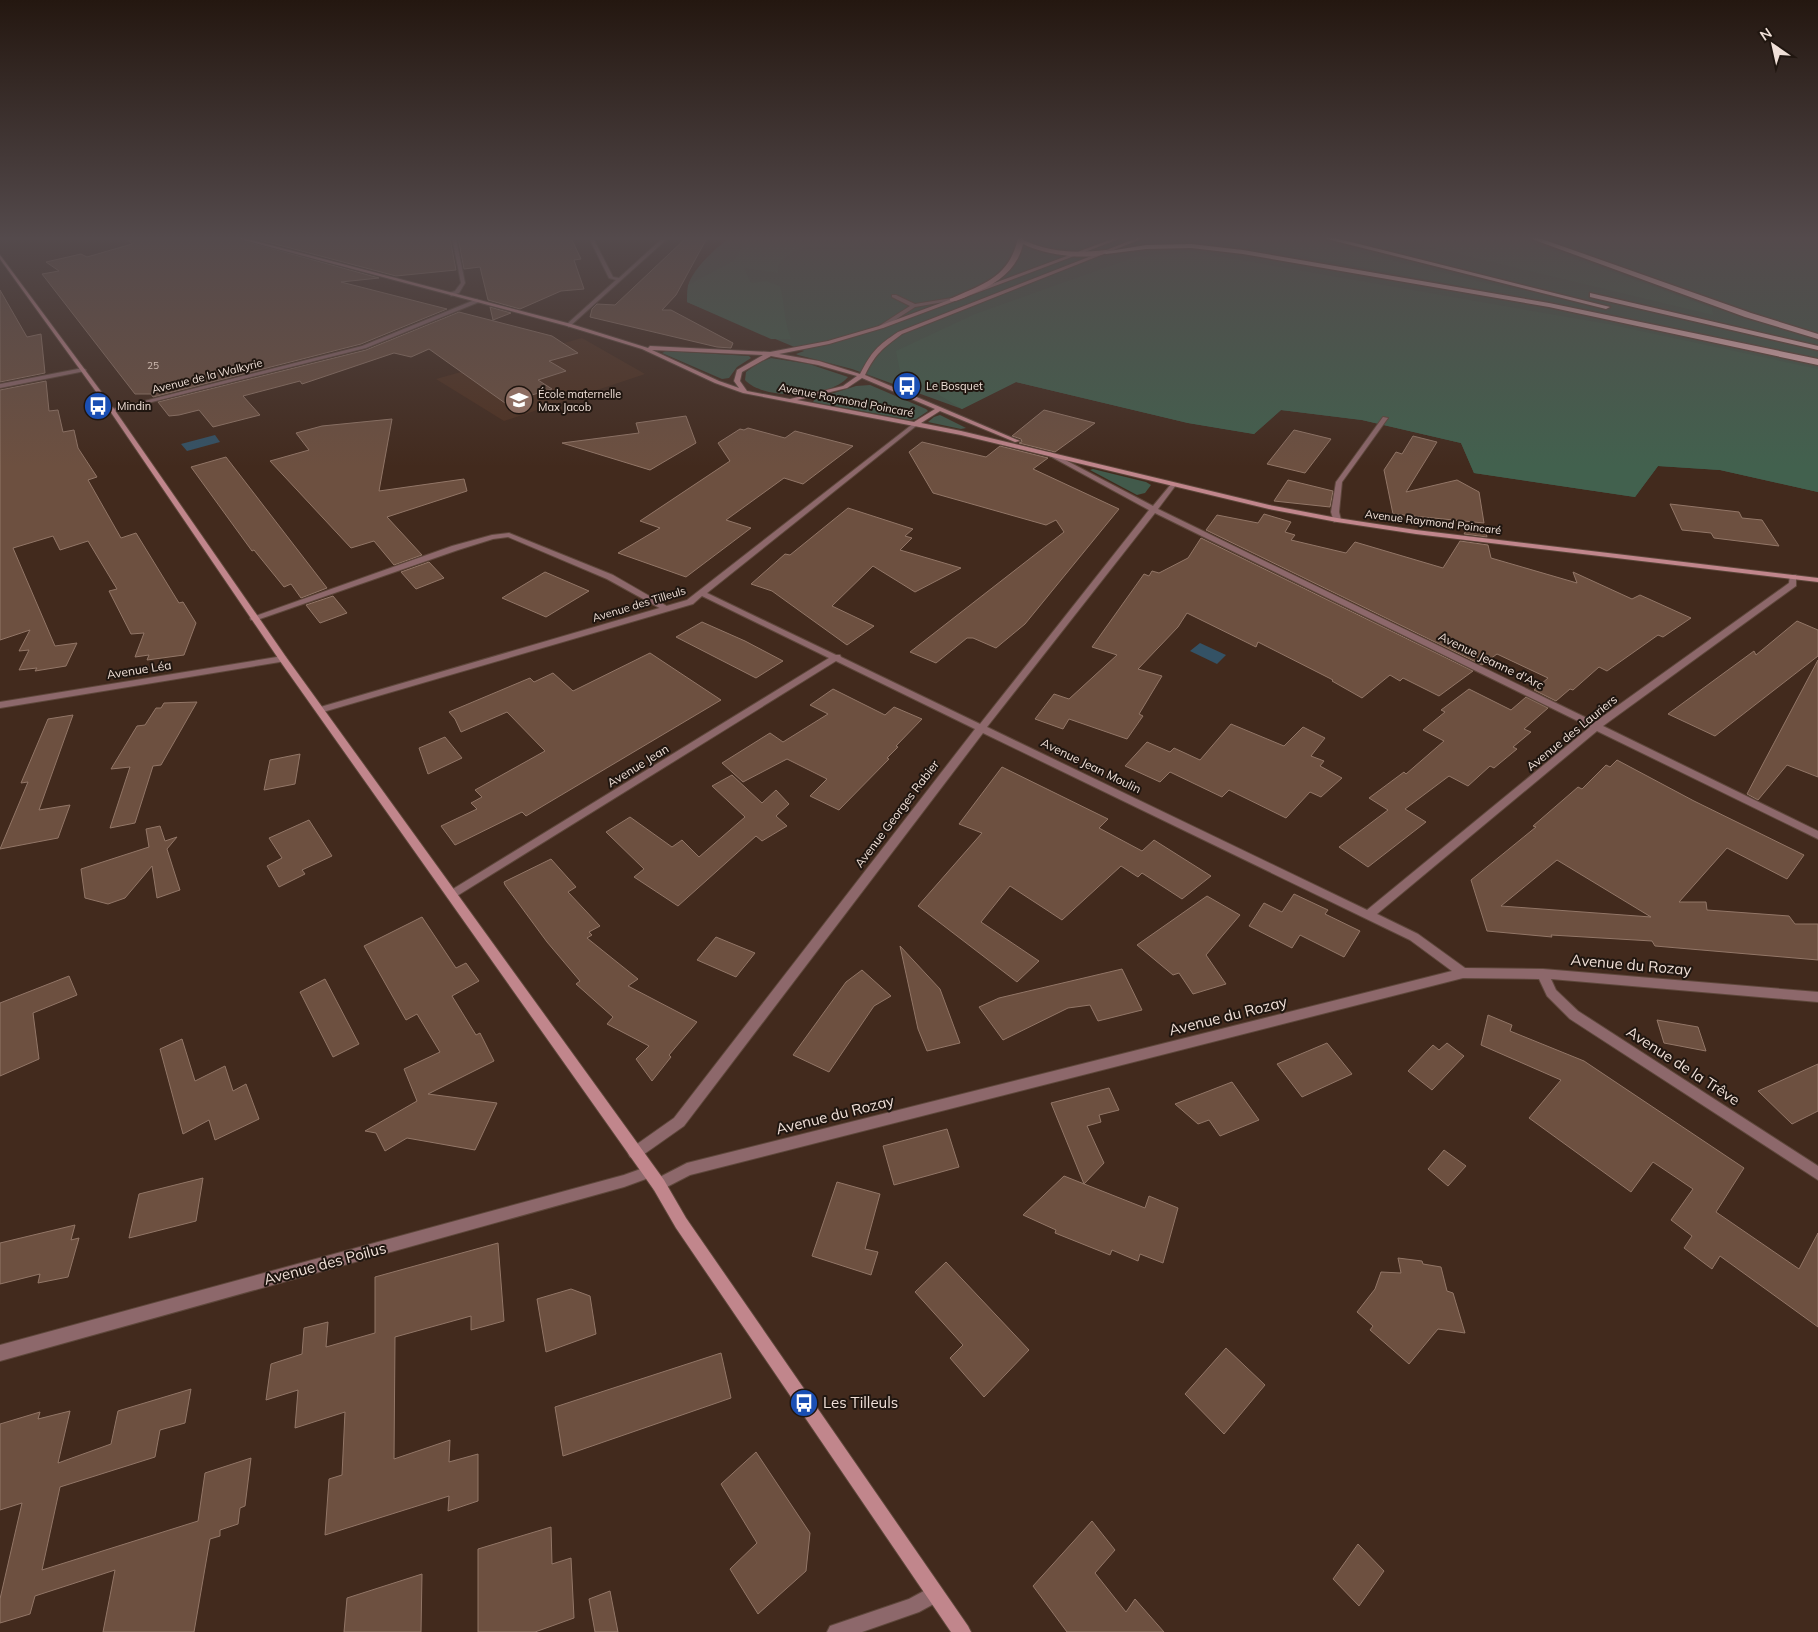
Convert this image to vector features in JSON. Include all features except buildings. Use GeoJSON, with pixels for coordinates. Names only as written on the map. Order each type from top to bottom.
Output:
{"type":"FeatureCollection","features":[{"type":"Feature","properties":{"kind":"highway"},"geometry":{"type":"LineString","coordinates":[[1588,314],[1818,362]]}},
{"type":"Feature","properties":{"kind":"highway"},"geometry":{"type":"LineString","coordinates":[[1638,314],[1818,358]]}},
{"type":"Feature","properties":{"kind":"highway"},"geometry":{"type":"LineString","coordinates":[[1676,314],[1818,348]]}},
{"type":"Feature","properties":{"kind":"highway"},"geometry":{"type":"LineString","coordinates":[[1746,314],[1818,337]]}},
{"type":"Feature","properties":{"kind":"street"},"geometry":{"type":"LineString","coordinates":[[42,314],[112,410],[283,659],[659,1185],[686,1231],[934,1594],[962,1632]]}},
{"type":"Feature","properties":{"kind":"street","name":"Avenue de la Walkyrie"},"geometry":{"type":"LineString","coordinates":[[112,410],[364,347],[445,314]]}},
{"type":"Feature","properties":{"kind":"street","name":"Avenue Raymond Poincaré"},"geometry":{"type":"LineString","coordinates":[[530,314],[569,324],[644,348],[717,382],[745,392],[961,433],[1174,484],[1337,520],[1416,532],[1818,580]]}},
{"type":"Feature","properties":{"kind":"street"},"geometry":{"type":"LineString","coordinates":[[569,324],[580,314]]}},
{"type":"Feature","properties":{"kind":"street"},"geometry":{"type":"LineString","coordinates":[[881,327],[901,314]]}},
{"type":"Feature","properties":{"kind":"street"},"geometry":{"type":"LineString","coordinates":[[745,392],[737,381],[738,371],[770,354],[829,342],[881,327],[915,314]]}},
{"type":"Feature","properties":{"kind":"street"},"geometry":{"type":"LineString","coordinates":[[784,400],[823,394],[845,387],[862,376],[872,356],[883,345],[900,334],[950,314]]}},
{"type":"Feature","properties":{"kind":"street","name":"Avenue Raymond Poincaré"},"geometry":{"type":"LineString","coordinates":[[644,348],[770,354],[819,363],[862,376],[938,410],[1050,454]]}},
{"type":"Feature","properties":{"kind":"street"},"geometry":{"type":"LineString","coordinates":[[0,386],[83,370]]}},
{"type":"Feature","properties":{"kind":"street"},"geometry":{"type":"LineString","coordinates":[[914,425],[938,410]]}},
{"type":"Feature","properties":{"kind":"street"},"geometry":{"type":"LineString","coordinates":[[1337,520],[1335,512],[1340,482],[1385,418]]}},
{"type":"Feature","properties":{"kind":"street","name":"Avenue des Tilleuls"},"geometry":{"type":"LineString","coordinates":[[320,710],[690,602],[914,425]]}},
{"type":"Feature","properties":{"kind":"street","name":"Avenue Jeanne d'Arc"},"geometry":{"type":"LineString","coordinates":[[1050,454],[1154,508],[1818,835]]}},
{"type":"Feature","properties":{"kind":"street","name":"Avenue Georges Rabier"},"geometry":{"type":"LineString","coordinates":[[636,1153],[679,1122],[982,727],[1174,484]]}},
{"type":"Feature","properties":{"kind":"street"},"geometry":{"type":"LineString","coordinates":[[254,618],[455,548],[492,537],[509,535],[610,577],[668,609]]}},
{"type":"Feature","properties":{"kind":"street","name":"Avenue des Lauriers"},"geometry":{"type":"LineString","coordinates":[[1368,914],[1589,734],[1596,726],[1793,584],[1793,578]]}},
{"type":"Feature","properties":{"kind":"street","name":"Avenue Jean Moulin"},"geometry":{"type":"LineString","coordinates":[[701,593],[1368,914],[1414,937],[1463,973]]}},
{"type":"Feature","properties":{"kind":"street","name":"Avenue Jean"},"geometry":{"type":"LineString","coordinates":[[452,896],[837,658]]}},
{"type":"Feature","properties":{"kind":"street","name":"Avenue Léa"},"geometry":{"type":"LineString","coordinates":[[0,705],[283,659]]}},
{"type":"Feature","properties":{"kind":"street","name":"Avenue du Rozay"},"geometry":{"type":"LineString","coordinates":[[659,1185],[687,1169],[1463,973],[1543,974],[1818,997]]}},
{"type":"Feature","properties":{"kind":"street","name":"Avenue de la Trêve"},"geometry":{"type":"LineString","coordinates":[[1543,974],[1551,993],[1574,1015],[1818,1174]]}},
{"type":"Feature","properties":{"kind":"street","name":"Avenue des Poilus"},"geometry":{"type":"LineString","coordinates":[[0,1353],[605,1186],[649,1172]]}},
{"type":"Feature","properties":{"kind":"street"},"geometry":{"type":"LineString","coordinates":[[836,1632],[913,1606],[934,1594]]}},
{"type":"Feature","properties":{"kind":"shaded area","name":"École maternelle Max Jacob"},"geometry":{"type":"Polygon","coordinates":[[[582,338],[645,374],[504,421],[436,379],[582,338]]]}},
{"type":"Feature","properties":{"kind":"green space"},"geometry":{"type":"Polygon","coordinates":[[[715,314],[785,314],[791,339],[771,339],[715,314]]]}},
{"type":"Feature","properties":{"kind":"green space"},"geometry":{"type":"Polygon","coordinates":[[[716,314],[1818,314],[1818,492],[1720,470],[1658,466],[1635,497],[1474,473],[1461,443],[1362,420],[1281,410],[1254,434],[1188,423],[1016,382],[962,409],[852,369],[796,354],[804,351],[716,314]]]}},
{"type":"Feature","properties":{"kind":"green space"},"geometry":{"type":"Polygon","coordinates":[[[975,314],[1551,314],[1608,324],[1818,369],[1818,492],[1720,470],[1658,466],[1635,497],[1474,473],[1461,443],[1362,420],[1281,410],[1254,434],[1188,423],[1016,382],[962,409],[900,371],[896,351],[975,314]]]}},
{"type":"Feature","properties":{"kind":"green space"},"geometry":{"type":"Polygon","coordinates":[[[666,351],[749,356],[751,358],[737,367],[729,378],[722,379],[662,353],[666,351]]]}},
{"type":"Feature","properties":{"kind":"green space"},"geometry":{"type":"Polygon","coordinates":[[[771,358],[809,364],[848,377],[839,384],[827,389],[813,393],[797,394],[781,394],[767,391],[754,387],[745,380],[746,372],[758,363],[771,358]]]}},
{"type":"Feature","properties":{"kind":"green space"},"geometry":{"type":"Polygon","coordinates":[[[870,385],[928,411],[916,419],[910,420],[813,402],[815,399],[856,386],[870,385]]]}},
{"type":"Feature","properties":{"kind":"green space"},"geometry":{"type":"Polygon","coordinates":[[[940,415],[966,428],[961,429],[928,422],[940,415]]]}},
{"type":"Feature","properties":{"kind":"green space"},"geometry":{"type":"Polygon","coordinates":[[[1093,469],[1146,482],[1151,485],[1145,493],[1137,495],[1090,470],[1093,469]]]}},
{"type":"Feature","properties":{"kind":"water"},"geometry":{"type":"Polygon","coordinates":[[[215,435],[220,442],[187,451],[181,444],[215,435]]]}},
{"type":"Feature","properties":{"kind":"water"},"geometry":{"type":"Polygon","coordinates":[[[1200,643],[1226,655],[1217,664],[1190,651],[1200,643]]]}},
{"type":"Feature","properties":{"kind":"place","name":"Le Bosquet"},"geometry":{"type":"Point","coordinates":[907,386]}},
{"type":"Feature","properties":{"kind":"place","name":"École maternelle Max Jacob"},"geometry":{"type":"Point","coordinates":[519,400]}},
{"type":"Feature","properties":{"kind":"place","name":"Mindin"},"geometry":{"type":"Point","coordinates":[98,406]}},
{"type":"Feature","properties":{"kind":"place","name":"Les Tilleuls"},"geometry":{"type":"Point","coordinates":[804,1403]}}]}
